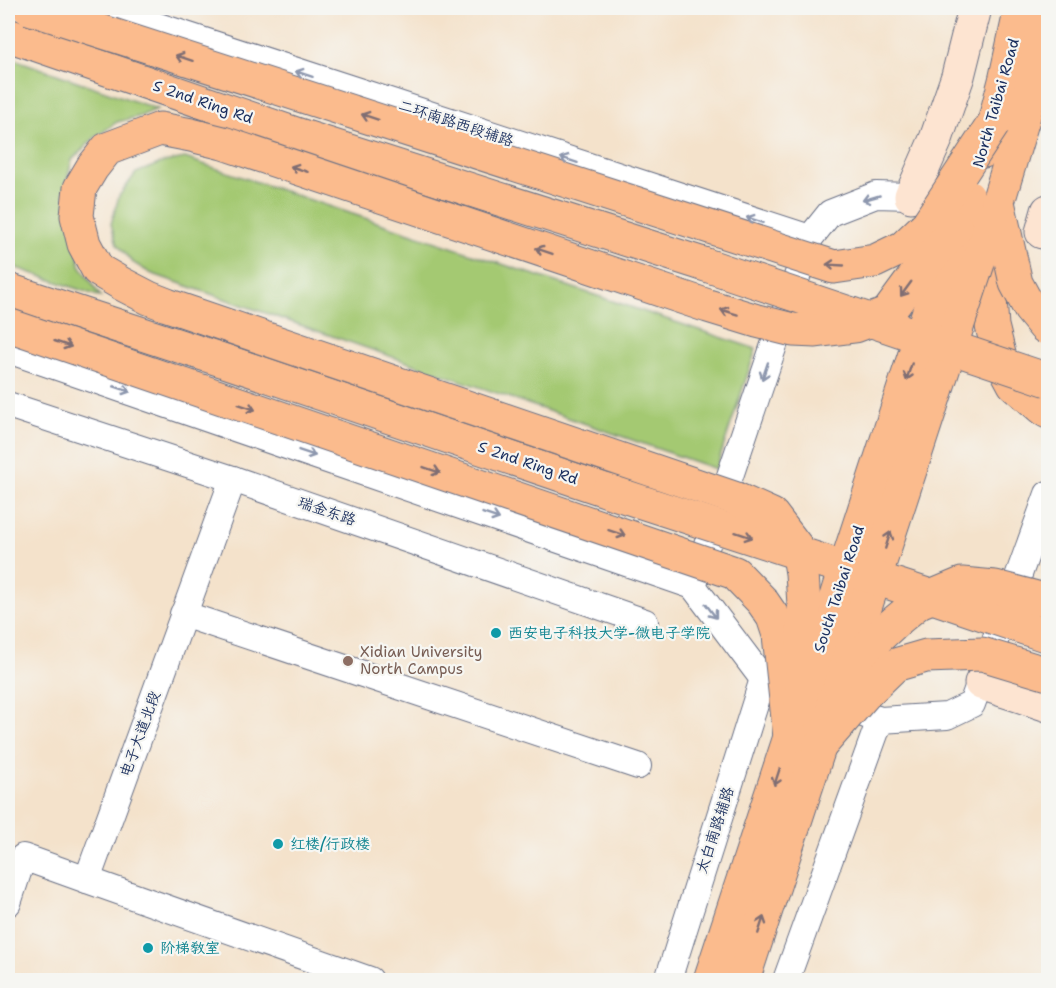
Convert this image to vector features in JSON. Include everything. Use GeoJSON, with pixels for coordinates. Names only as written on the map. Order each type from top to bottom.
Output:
{"type":"FeatureCollection","features":[{"type":"Feature","properties":{"kind":"main road"},"geometry":{"type":"LineString","coordinates":[[28,8],[834,267],[874,261],[904,247],[927,225],[994,123]]}},
{"type":"Feature","properties":{"kind":"main road","name":"North Taibai Road"},"geometry":{"type":"LineString","coordinates":[[983,200],[994,123],[1020,8]]}},
{"type":"Feature","properties":{"kind":"main road","name":"North Taibai Road"},"geometry":{"type":"LineString","coordinates":[[983,200],[1026,109],[1048,9]]}},
{"type":"Feature","properties":{"kind":"main road","name":"S 2nd Ring Rd"},"geometry":{"type":"LineString","coordinates":[[8,35],[296,134],[703,264],[1048,380]]}},
{"type":"Feature","properties":{"kind":"main road"},"geometry":{"type":"LineString","coordinates":[[803,731],[802,573],[798,549],[772,515],[734,498],[148,298],[98,270],[84,244],[77,216],[80,188],[107,149],[160,129],[223,143],[708,306],[793,330],[816,331],[855,326],[887,314],[915,276],[956,228]]}},
{"type":"Feature","properties":{"kind":"main road"},"geometry":{"type":"LineString","coordinates":[[223,143],[296,134],[369,192]]}},
{"type":"Feature","properties":{"kind":"main road"},"geometry":{"type":"LineString","coordinates":[[983,200],[1016,283],[1030,309],[1048,329]]}},
{"type":"Feature","properties":{"kind":"main road","name":"South Taibai Road"},"geometry":{"type":"LineString","coordinates":[[743,981],[841,581],[956,228],[983,200]]}},
{"type":"Feature","properties":{"kind":"main road","name":"South Taibai Road"},"geometry":{"type":"LineString","coordinates":[[710,981],[803,731],[840,685],[986,241],[983,200]]}},
{"type":"Feature","properties":{"kind":"main road"},"geometry":{"type":"LineString","coordinates":[[986,241],[992,326],[1000,358],[1014,384],[1048,412]]}},
{"type":"Feature","properties":{"kind":"main road","name":"S 2nd Ring Rd"},"geometry":{"type":"LineString","coordinates":[[8,290],[1048,636]]}},
{"type":"Feature","properties":{"kind":"main road"},"geometry":{"type":"LineString","coordinates":[[183,310],[225,361],[292,348]]}},
{"type":"Feature","properties":{"kind":"main road"},"geometry":{"type":"LineString","coordinates":[[8,326],[735,573],[762,601],[773,618],[803,731]]}},
{"type":"Feature","properties":{"kind":"main road"},"geometry":{"type":"LineString","coordinates":[[840,685],[872,643],[896,621],[920,602],[962,584],[995,586],[1048,601]]}},
{"type":"Feature","properties":{"kind":"main road"},"geometry":{"type":"LineString","coordinates":[[803,731],[865,694],[895,665],[926,656],[982,654],[1048,674]]}},
{"type":"Feature","properties":{"kind":"street","name":"二环南路西段辅路"},"geometry":{"type":"LineString","coordinates":[[103,8],[810,238]]}},
{"type":"Feature","properties":{"kind":"street"},"geometry":{"type":"LineString","coordinates":[[911,196],[936,139],[958,76],[975,8]]}},
{"type":"Feature","properties":{"kind":"street"},"geometry":{"type":"LineString","coordinates":[[693,586],[810,238],[830,213],[876,195],[911,196],[1046,227]]}},
{"type":"Feature","properties":{"kind":"street"},"geometry":{"type":"LineString","coordinates":[[8,350],[693,586],[763,679],[880,720],[947,716],[972,704],[1048,494]]}},
{"type":"Feature","properties":{"kind":"street","name":"瑞金东路"},"geometry":{"type":"LineString","coordinates":[[8,405],[232,478],[645,622]]}},
{"type":"Feature","properties":{"kind":"street","name":"电子大道北段"},"geometry":{"type":"LineString","coordinates":[[87,880],[232,478]]}},
{"type":"Feature","properties":{"kind":"street"},"geometry":{"type":"LineString","coordinates":[[183,614],[638,766]]}},
{"type":"Feature","properties":{"kind":"street","name":"太白南路辅路"},"geometry":{"type":"LineString","coordinates":[[668,981],[763,679]]}},
{"type":"Feature","properties":{"kind":"street"},"geometry":{"type":"LineString","coordinates":[[981,683],[1048,705]]}},
{"type":"Feature","properties":{"kind":"street"},"geometry":{"type":"LineString","coordinates":[[786,981],[880,720]]}},
{"type":"Feature","properties":{"kind":"street"},"geometry":{"type":"LineString","coordinates":[[8,903],[23,857],[370,981]]}},
{"type":"Feature","properties":{"kind":"green space"},"geometry":{"type":"Polygon","coordinates":[[[8,57],[157,109],[117,122],[93,139],[72,160],[64,192],[80,265],[101,297],[8,265],[8,57]]]}},
{"type":"Feature","properties":{"kind":"green space"},"geometry":{"type":"Polygon","coordinates":[[[185,158],[756,349],[716,469],[150,273],[132,262],[117,244],[111,224],[119,196],[136,173],[164,162],[185,158]]]}},
{"type":"Feature","properties":{"kind":"place","name":"西安电子科技大学-微电子学院"},"geometry":{"type":"Point","coordinates":[496,633]}},
{"type":"Feature","properties":{"kind":"place","name":"Xidian University North Campus"},"geometry":{"type":"Point","coordinates":[348,661]}},
{"type":"Feature","properties":{"kind":"place","name":"红楼/行政楼"},"geometry":{"type":"Point","coordinates":[278,844]}},
{"type":"Feature","properties":{"kind":"place","name":"阶梯教室"},"geometry":{"type":"Point","coordinates":[148,948]}}]}
